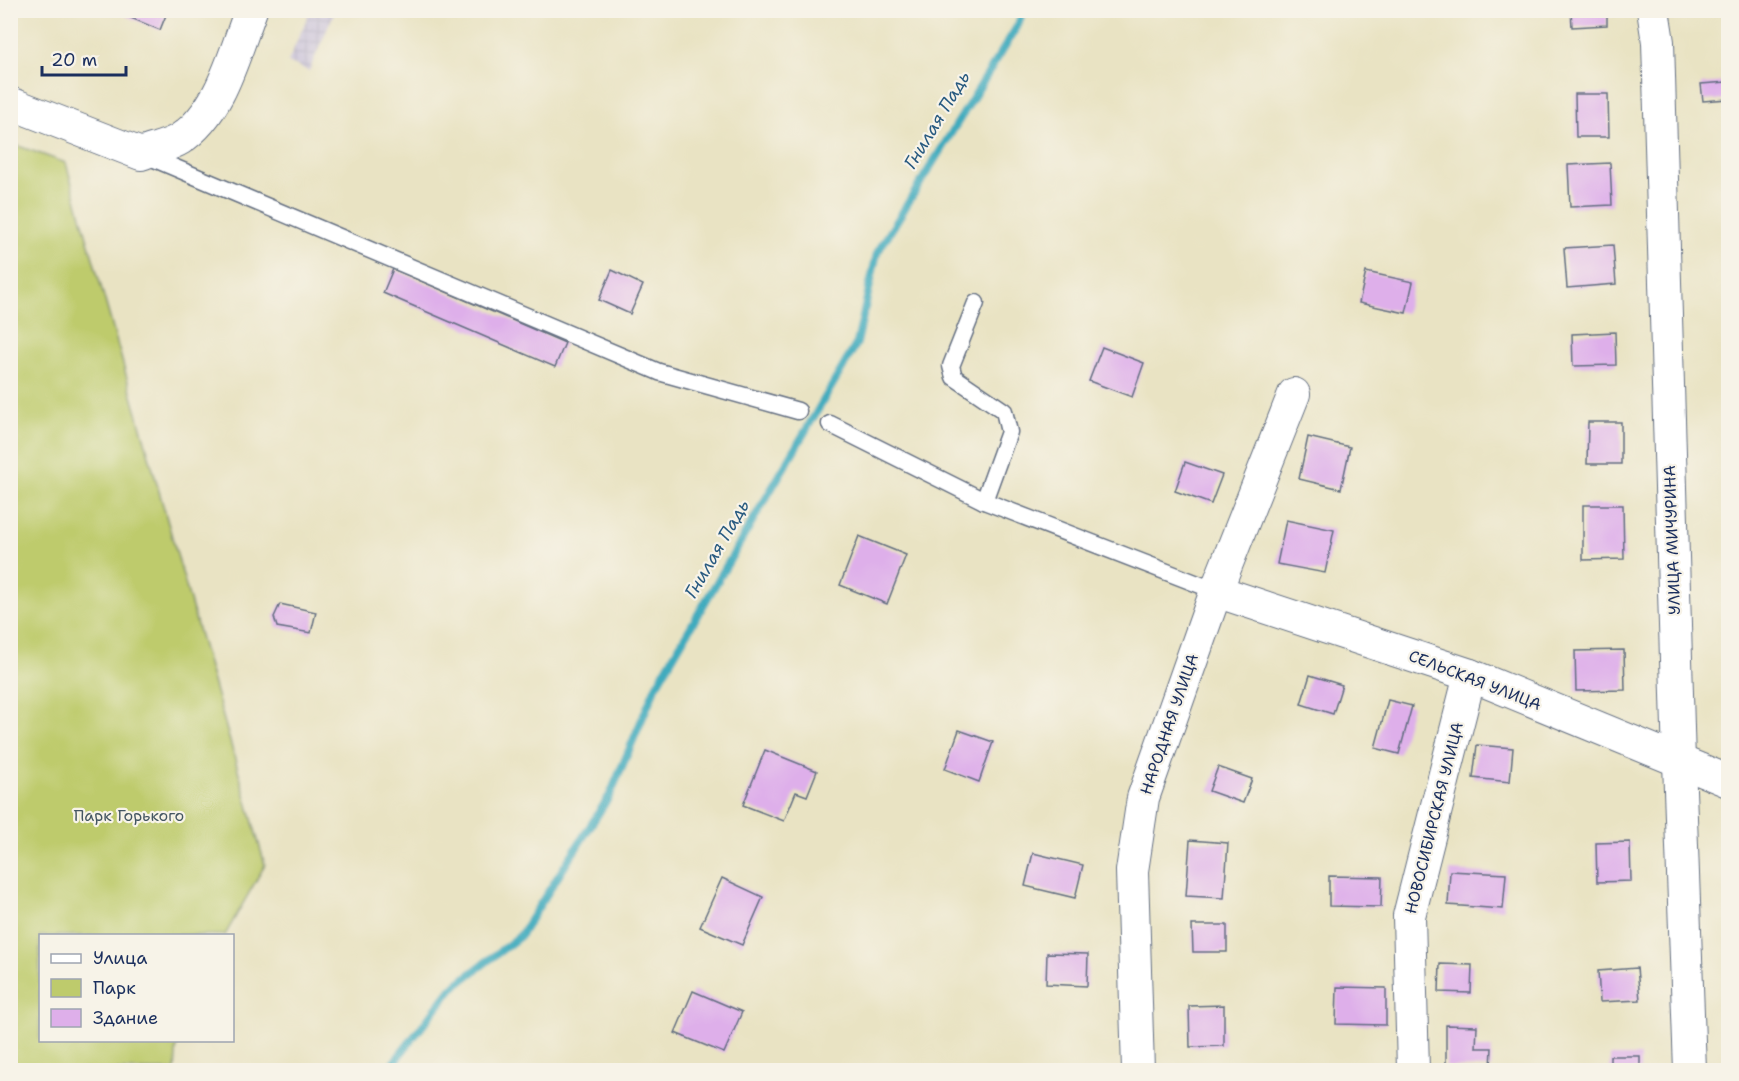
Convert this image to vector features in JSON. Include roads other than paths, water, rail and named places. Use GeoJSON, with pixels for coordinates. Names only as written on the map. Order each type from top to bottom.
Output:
{"type":"FeatureCollection","features":[{"type":"Feature","properties":{"kind":"street"},"geometry":{"type":"LineString","coordinates":[[10,103],[141,154],[178,140],[200,122],[215,100],[251,10]]}},
{"type":"Feature","properties":{"kind":"street","name":"УЛИЦА МИЧУРИНА"},"geometry":{"type":"LineString","coordinates":[[1653,10],[1658,42],[1690,1071]]}},
{"type":"Feature","properties":{"kind":"street","name":"НАРОДНАЯ УЛИЦА"},"geometry":{"type":"LineString","coordinates":[[1138,1071],[1132,871],[1134,842],[1143,798],[1216,591],[1294,394]]}},
{"type":"Feature","properties":{"kind":"street","name":"СЕЛЬСКАЯ УЛИЦА"},"geometry":{"type":"LineString","coordinates":[[1216,591],[1470,675],[1728,781]]}},
{"type":"Feature","properties":{"kind":"street","name":"НОВОСИБИРСКАЯ УЛИЦА"},"geometry":{"type":"LineString","coordinates":[[1413,1071],[1409,915],[1470,675]]}},
{"type":"Feature","properties":{"kind":"lane"},"geometry":{"type":"LineString","coordinates":[[141,154],[659,372],[798,411]]}},
{"type":"Feature","properties":{"kind":"lane"},"geometry":{"type":"LineString","coordinates":[[976,303],[951,366],[954,377],[1004,411],[1009,432],[984,501]]}},
{"type":"Feature","properties":{"kind":"lane"},"geometry":{"type":"LineString","coordinates":[[830,424],[984,501],[1216,591]]}},
{"type":"Feature","properties":{"kind":"waterway","name":"Гнилая Падь"},"geometry":{"type":"LineString","coordinates":[[388,1070],[452,988],[520,936],[610,795],[656,686],[857,343],[877,253],[1018,25],[1023,10]]}},
{"type":"Feature","properties":{"kind":"park label","name":"Парк Горького"},"geometry":{"type":"Point","coordinates":[129,815]}}]}
